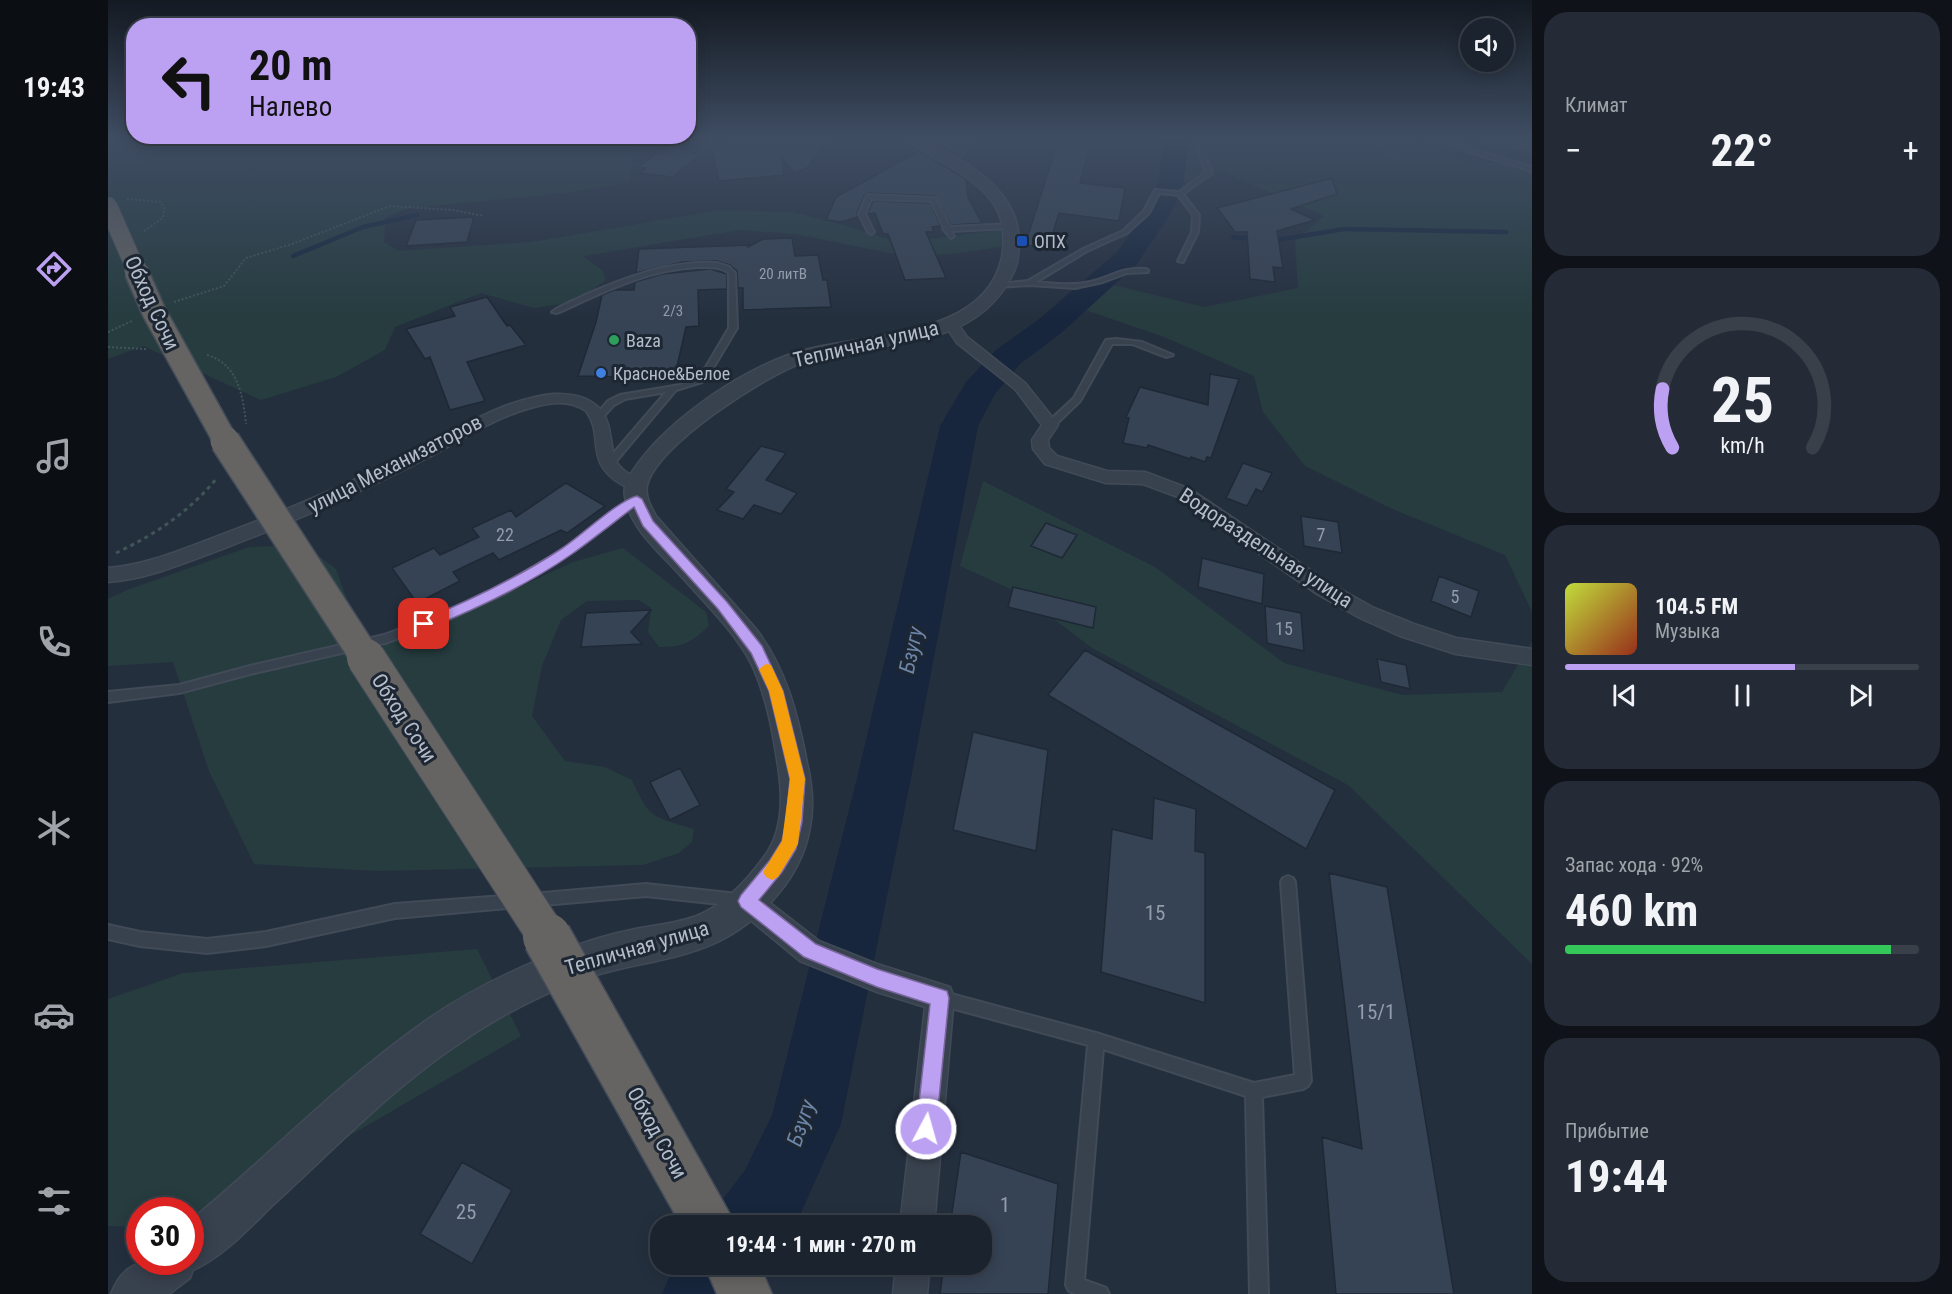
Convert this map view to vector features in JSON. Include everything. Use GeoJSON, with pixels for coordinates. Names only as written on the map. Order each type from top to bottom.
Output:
{"type":"FeatureCollection","features":[{"type":"Feature","properties":{"kind":"highway","name":"Обход Сочи"},"geometry":{"type":"LineString","coordinates":[[108,206],[154,312],[212,420],[556,951],[703,1215]]}},
{"type":"Feature","properties":{"kind":"highway"},"geometry":{"type":"LineString","coordinates":[[736,1275],[746,1294]]}},
{"type":"Feature","properties":{"kind":"street","name":"Тепличная улица"},"geometry":{"type":"LineString","coordinates":[[204,1236],[373,1085],[464,1018],[532,981],[611,952],[692,937],[724,922],[747,901],[776,866],[790,844],[797,779],[776,691],[757,650],[723,605],[648,523],[636,492],[644,470],[684,430],[718,400],[766,371],[795,358],[825,350],[904,338],[951,324],[986,300],[999,286],[1011,253],[1011,226],[998,198]]}},
{"type":"Feature","properties":{"kind":"street"},"geometry":{"type":"LineString","coordinates":[[951,324],[962,340],[1020,386],[1050,425]]}},
{"type":"Feature","properties":{"kind":"street","name":"улица Механизаторов"},"geometry":{"type":"LineString","coordinates":[[108,575],[141,570],[274,523],[335,497],[424,453],[489,417],[523,404],[544,400],[573,400],[585,403],[599,416]]}},
{"type":"Feature","properties":{"kind":"street"},"geometry":{"type":"LineString","coordinates":[[599,416],[609,464],[636,492]]}},
{"type":"Feature","properties":{"kind":"street","name":"Водораздельная улица"},"geometry":{"type":"LineString","coordinates":[[1050,425],[1040,440],[1041,449],[1052,460],[1106,477],[1145,478],[1184,493],[1281,561],[1367,613],[1407,630],[1456,646],[1532,657]]}},
{"type":"Feature","properties":{"kind":"street"},"geometry":{"type":"LineString","coordinates":[[747,901],[810,951],[877,978],[940,998],[918,1215]]}},
{"type":"Feature","properties":{"kind":"street"},"geometry":{"type":"LineString","coordinates":[[132,1294],[157,1275]]}},
{"type":"Feature","properties":{"kind":"street"},"geometry":{"type":"LineString","coordinates":[[910,1294],[912,1275]]}},
{"type":"Feature","properties":{"kind":"lane"},"geometry":{"type":"LineString","coordinates":[[868,198],[862,214],[872,232]]}},
{"type":"Feature","properties":{"kind":"lane"},"geometry":{"type":"LineString","coordinates":[[913,198],[933,199],[951,236]]}},
{"type":"Feature","properties":{"kind":"lane"},"geometry":{"type":"LineString","coordinates":[[1030,283],[1085,250],[1125,232],[1148,212],[1154,198]]}},
{"type":"Feature","properties":{"kind":"lane"},"geometry":{"type":"LineString","coordinates":[[1181,261],[1195,232],[1196,215],[1183,198]]}},
{"type":"Feature","properties":{"kind":"lane"},"geometry":{"type":"LineString","coordinates":[[946,229],[1011,226]]}},
{"type":"Feature","properties":{"kind":"lane"},"geometry":{"type":"LineString","coordinates":[[555,312],[617,283],[662,269],[703,265],[728,268],[732,273],[734,328],[706,373],[691,384],[622,398],[611,403],[599,416]]}},
{"type":"Feature","properties":{"kind":"lane"},"geometry":{"type":"LineString","coordinates":[[999,286],[1030,283],[1065,288],[1102,281],[1127,269],[1146,272]]}},
{"type":"Feature","properties":{"kind":"lane"},"geometry":{"type":"LineString","coordinates":[[1050,425],[1077,399],[1109,342],[1134,341],[1169,355]]}},
{"type":"Feature","properties":{"kind":"lane"},"geometry":{"type":"LineString","coordinates":[[609,464],[673,389]]}},
{"type":"Feature","properties":{"kind":"lane"},"geometry":{"type":"LineString","coordinates":[[108,698],[179,689],[385,639],[444,617],[500,591],[566,552],[636,492]]}},
{"type":"Feature","properties":{"kind":"lane"},"geometry":{"type":"LineString","coordinates":[[940,998],[1096,1040],[1254,1091],[1303,1081],[1288,882]]}},
{"type":"Feature","properties":{"kind":"lane"},"geometry":{"type":"LineString","coordinates":[[108,932],[140,939],[207,946],[266,939],[395,911],[646,890],[747,901]]}},
{"type":"Feature","properties":{"kind":"lane"},"geometry":{"type":"LineString","coordinates":[[1096,1040],[1075,1285],[1100,1294]]}},
{"type":"Feature","properties":{"kind":"lane"},"geometry":{"type":"LineString","coordinates":[[1254,1091],[1259,1294]]}},
{"type":"Feature","properties":{"kind":"path"},"geometry":{"type":"LineString","coordinates":[[170,304],[190,295],[224,286],[246,258],[292,244],[390,206],[452,210],[484,216]]}},
{"type":"Feature","properties":{"kind":"path"},"geometry":{"type":"LineString","coordinates":[[108,332],[139,318]]}},
{"type":"Feature","properties":{"kind":"path"},"geometry":{"type":"LineString","coordinates":[[108,347],[154,349]]}},
{"type":"Feature","properties":{"kind":"path"},"geometry":{"type":"LineString","coordinates":[[206,354],[216,358],[233,371],[245,413],[246,431]]}},
{"type":"Feature","properties":{"kind":"path"},"geometry":{"type":"LineString","coordinates":[[108,556],[155,535],[202,498],[221,473]]}},
{"type":"Feature","properties":{"kind":"green space"},"geometry":{"type":"Polygon","coordinates":[[[108,198],[510,198],[410,208],[386,217],[384,242],[398,251],[531,242],[722,210],[792,212],[890,240],[914,241],[1006,229],[1008,246],[951,254],[904,256],[796,234],[740,230],[583,256],[602,270],[606,280],[575,302],[534,308],[481,293],[395,327],[385,350],[336,377],[261,400],[143,346],[108,359],[108,198]]]}},
{"type":"Feature","properties":{"kind":"green space"},"geometry":{"type":"Polygon","coordinates":[[[1284,198],[1532,198],[1532,612],[1505,555],[1390,508],[1305,466],[1263,412],[1254,376],[1164,337],[1062,302],[1097,281],[1204,307],[1298,288],[1295,241],[1324,216],[1284,198]]]}},
{"type":"Feature","properties":{"kind":"green space"},"geometry":{"type":"Polygon","coordinates":[[[983,481],[1155,567],[1284,663],[1402,695],[1502,692],[1532,641],[1532,964],[1348,785],[1092,648],[1021,594],[960,566],[983,481]]]}},
{"type":"Feature","properties":{"kind":"green space"},"geometry":{"type":"Polygon","coordinates":[[[305,545],[336,569],[350,608],[367,635],[405,640],[573,562],[623,548],[706,612],[709,626],[686,643],[659,647],[648,632],[651,608],[639,600],[587,601],[561,620],[542,666],[532,716],[565,761],[605,767],[632,780],[643,802],[654,815],[694,829],[692,842],[679,853],[643,865],[376,871],[254,864],[209,771],[173,662],[108,666],[108,599],[127,590],[249,547],[305,545]]]}},
{"type":"Feature","properties":{"kind":"green space"},"geometry":{"type":"Polygon","coordinates":[[[477,949],[521,1036],[204,1220],[204,1197],[126,1197],[126,1227],[108,1226],[108,999],[183,973],[477,949]]]}},
{"type":"Feature","properties":{"kind":"building"},"geometry":{"type":"Polygon","coordinates":[[[835,198],[863,198],[857,213],[858,217],[841,222],[826,220],[835,198]]]}},
{"type":"Feature","properties":{"kind":"building"},"geometry":{"type":"Polygon","coordinates":[[[936,198],[969,198],[982,223],[951,225],[936,198]]]}},
{"type":"Feature","properties":{"kind":"building"},"geometry":{"type":"Polygon","coordinates":[[[1040,198],[1123,198],[1119,221],[1059,213],[1048,248],[1025,245],[1040,198]]]}},
{"type":"Feature","properties":{"kind":"building"},"geometry":{"type":"Polygon","coordinates":[[[1254,198],[1324,198],[1291,209],[1315,220],[1277,231],[1283,268],[1273,267],[1275,282],[1250,279],[1247,232],[1235,232],[1217,208],[1254,198]]]}},
{"type":"Feature","properties":{"kind":"building"},"geometry":{"type":"Polygon","coordinates":[[[873,201],[930,203],[941,226],[932,227],[934,232],[926,232],[946,278],[905,280],[888,234],[883,234],[875,213],[867,214],[873,201]]]}},
{"type":"Feature","properties":{"kind":"building"},"geometry":{"type":"Polygon","coordinates":[[[474,217],[467,242],[406,246],[416,220],[474,217]]]}},
{"type":"Feature","properties":{"kind":"building"},"geometry":{"type":"Polygon","coordinates":[[[792,238],[795,256],[818,255],[823,280],[827,280],[831,307],[743,310],[743,288],[738,288],[737,271],[730,265],[717,261],[683,262],[636,273],[639,249],[749,245],[748,247],[763,239],[792,238]]]}},
{"type":"Feature","properties":{"kind":"building"},"geometry":{"type":"Polygon","coordinates":[[[710,269],[727,274],[727,289],[698,290],[699,326],[686,327],[676,371],[670,371],[669,378],[578,376],[596,322],[602,295],[614,290],[634,290],[635,282],[662,274],[710,269]]]}},
{"type":"Feature","properties":{"kind":"building"},"geometry":{"type":"Polygon","coordinates":[[[487,297],[507,326],[510,325],[526,345],[467,362],[485,401],[450,410],[430,357],[425,359],[406,329],[455,316],[450,307],[487,297]]]}},
{"type":"Feature","properties":{"kind":"building"},"geometry":{"type":"Polygon","coordinates":[[[1210,374],[1239,379],[1211,458],[1207,457],[1205,462],[1148,445],[1147,448],[1123,443],[1129,418],[1126,417],[1140,387],[1208,405],[1210,374]]]}},
{"type":"Feature","properties":{"kind":"building"},"geometry":{"type":"Polygon","coordinates":[[[761,446],[786,453],[766,480],[797,493],[781,514],[754,505],[743,519],[717,510],[734,492],[726,489],[761,446]]]}},
{"type":"Feature","properties":{"kind":"building"},"geometry":{"type":"Polygon","coordinates":[[[1243,463],[1272,473],[1262,492],[1256,489],[1247,506],[1226,498],[1243,463]]]}},
{"type":"Feature","properties":{"kind":"building"},"geometry":{"type":"Polygon","coordinates":[[[566,483],[605,506],[567,533],[561,530],[499,560],[493,553],[453,572],[460,581],[417,603],[392,568],[434,548],[440,555],[479,537],[472,528],[511,510],[516,517],[566,483]]]}},
{"type":"Feature","properties":{"kind":"building"},"geometry":{"type":"Polygon","coordinates":[[[1301,516],[1338,522],[1342,553],[1304,546],[1301,516]]]}},
{"type":"Feature","properties":{"kind":"building"},"geometry":{"type":"Polygon","coordinates":[[[1046,523],[1077,535],[1062,558],[1031,546],[1046,523]]]}},
{"type":"Feature","properties":{"kind":"building"},"geometry":{"type":"Polygon","coordinates":[[[1202,558],[1264,574],[1262,604],[1198,587],[1202,558]]]}},
{"type":"Feature","properties":{"kind":"building"},"geometry":{"type":"Polygon","coordinates":[[[1439,576],[1479,591],[1471,617],[1431,601],[1439,576]]]}},
{"type":"Feature","properties":{"kind":"building"},"geometry":{"type":"Polygon","coordinates":[[[1013,587],[1096,607],[1093,628],[1008,607],[1013,587]]]}},
{"type":"Feature","properties":{"kind":"building"},"geometry":{"type":"Polygon","coordinates":[[[1265,606],[1301,613],[1304,651],[1267,643],[1265,606]]]}},
{"type":"Feature","properties":{"kind":"building"},"geometry":{"type":"Polygon","coordinates":[[[651,610],[631,632],[642,644],[581,647],[586,613],[651,610]]]}},
{"type":"Feature","properties":{"kind":"building"},"geometry":{"type":"Polygon","coordinates":[[[1085,650],[1335,790],[1306,849],[1048,695],[1085,650]]]}},
{"type":"Feature","properties":{"kind":"building"},"geometry":{"type":"Polygon","coordinates":[[[1377,659],[1406,665],[1410,689],[1381,682],[1377,659]]]}},
{"type":"Feature","properties":{"kind":"building"},"geometry":{"type":"Polygon","coordinates":[[[973,732],[1048,750],[1036,851],[953,830],[973,732]]]}},
{"type":"Feature","properties":{"kind":"building"},"geometry":{"type":"Polygon","coordinates":[[[680,768],[700,805],[670,820],[650,782],[680,768]]]}},
{"type":"Feature","properties":{"kind":"building"},"geometry":{"type":"Polygon","coordinates":[[[1154,798],[1196,809],[1195,851],[1205,853],[1205,1003],[1101,972],[1112,829],[1152,839],[1154,798]]]}},
{"type":"Feature","properties":{"kind":"building"},"geometry":{"type":"Polygon","coordinates":[[[1329,873],[1387,887],[1454,1294],[1336,1294],[1322,1137],[1362,1149],[1329,873]]]}},
{"type":"Feature","properties":{"kind":"building"},"geometry":{"type":"Polygon","coordinates":[[[961,1152],[1058,1184],[1048,1294],[940,1294],[943,1275],[992,1275],[992,1215],[952,1215],[961,1152]]]}},
{"type":"Feature","properties":{"kind":"building"},"geometry":{"type":"Polygon","coordinates":[[[462,1162],[512,1190],[472,1264],[420,1234],[462,1162]]]}},
{"type":"Feature","properties":{"kind":"waterway","name":"Бзугу"},"geometry":{"type":"LineString","coordinates":[[758,1215],[771,1196],[805,1124],[884,778],[959,426],[979,390],[1008,357],[1049,327],[1127,258],[1156,216],[1165,198]]}},
{"type":"Feature","properties":{"kind":"waterway"},"geometry":{"type":"LineString","coordinates":[[293,256],[363,227],[417,215]]}},
{"type":"Feature","properties":{"kind":"waterway"},"geometry":{"type":"LineString","coordinates":[[1233,237],[1271,241],[1344,229],[1506,232]]}},
{"type":"Feature","properties":{"kind":"waterway","name":"Бзугу"},"geometry":{"type":"LineString","coordinates":[[702,1294],[715,1275]]}},
{"type":"Feature","properties":{"kind":"slow traffic"},"geometry":{"type":"LineString","coordinates":[[766,669],[776,691],[797,779],[790,844],[772,872]]}},
{"type":"Feature","properties":{"kind":"place","name":"ОПХ"},"geometry":{"type":"Point","coordinates":[1022,241]}},
{"type":"Feature","properties":{"kind":"place","name":"Baza"},"geometry":{"type":"Point","coordinates":[614,340]}},
{"type":"Feature","properties":{"kind":"place","name":"Красное&Белое"},"geometry":{"type":"Point","coordinates":[601,373]}},
{"type":"Feature","properties":{"kind":"route"},"geometry":{"type":"LineString","coordinates":[[424,624],[463,609],[516,582],[566,552],[637,499],[648,523],[723,605],[757,650],[776,691],[797,779],[794,822],[790,844],[776,866],[747,901],[810,951],[877,978],[940,998],[926,1129]]}}]}
